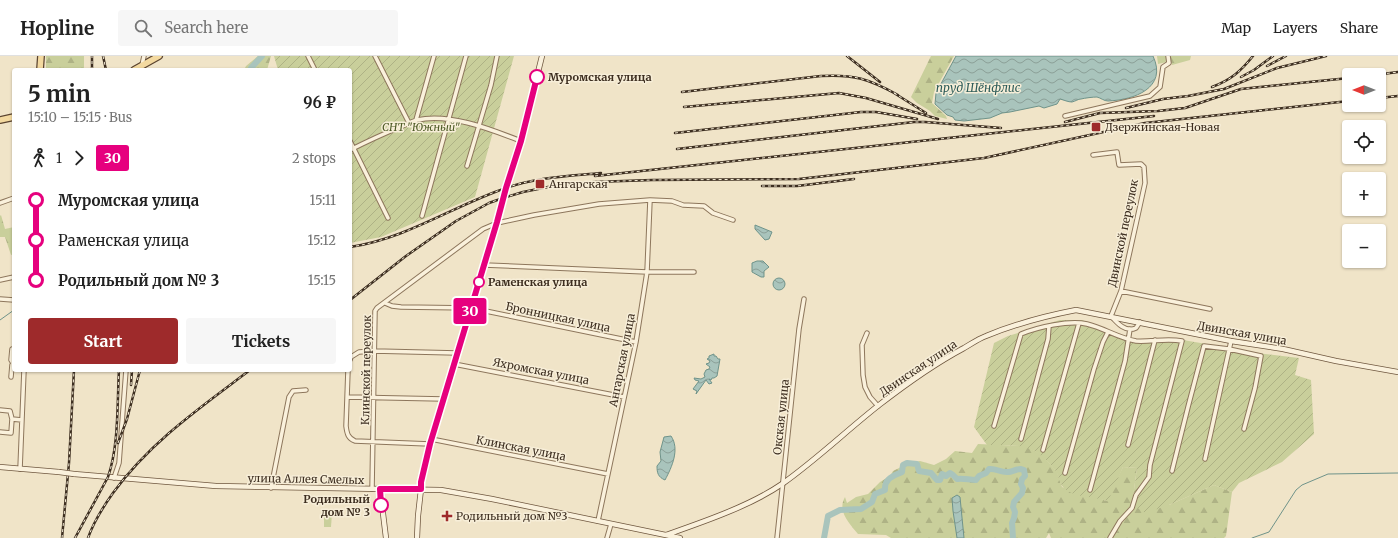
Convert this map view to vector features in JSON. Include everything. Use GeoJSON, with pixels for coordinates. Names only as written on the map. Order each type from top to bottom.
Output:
{"type":"FeatureCollection","features":[{"type":"Feature","properties":{"kind":"main road"},"geometry":{"type":"LineString","coordinates":[[138,68],[159,56]]}},
{"type":"Feature","properties":{"kind":"main road"},"geometry":{"type":"LineString","coordinates":[[417,538],[421,482],[430,441],[521,141],[542,56]]}},
{"type":"Feature","properties":{"kind":"main road"},"geometry":{"type":"LineString","coordinates":[[40,68],[41,58]]}},
{"type":"Feature","properties":{"kind":"main road"},"geometry":{"type":"LineString","coordinates":[[0,120],[12,117]]}},
{"type":"Feature","properties":{"kind":"main road","name":"Двинская улица"},"geometry":{"type":"LineString","coordinates":[[666,535],[749,502],[784,482],[816,458],[878,406],[942,360],[985,337],[1022,323],[1076,310],[1398,372]]}},
{"type":"Feature","properties":{"kind":"main road","name":"улица Аллея Смелых"},"geometry":{"type":"LineString","coordinates":[[0,467],[206,486],[421,489],[451,491],[680,538]]}},
{"type":"Feature","properties":{"kind":"main road"},"geometry":{"type":"LineString","coordinates":[[380,489],[386,538]]}},
{"type":"Feature","properties":{"kind":"street"},"geometry":{"type":"LineString","coordinates":[[141,66],[144,56]]}},
{"type":"Feature","properties":{"kind":"street"},"geometry":{"type":"LineString","coordinates":[[308,56],[314,68]]}},
{"type":"Feature","properties":{"kind":"street"},"geometry":{"type":"LineString","coordinates":[[375,56],[409,123]]}},
{"type":"Feature","properties":{"kind":"street"},"geometry":{"type":"LineString","coordinates":[[416,120],[434,56]]}},
{"type":"Feature","properties":{"kind":"street"},"geometry":{"type":"LineString","coordinates":[[422,216],[466,56]]}},
{"type":"Feature","properties":{"kind":"street"},"geometry":{"type":"LineString","coordinates":[[467,166],[491,86],[496,56]]}},
{"type":"Feature","properties":{"kind":"street"},"geometry":{"type":"LineString","coordinates":[[1065,116],[1150,96],[1160,87],[1162,67],[1169,63],[1168,56]]}},
{"type":"Feature","properties":{"kind":"street"},"geometry":{"type":"LineString","coordinates":[[388,218],[352,150],[381,134],[416,120],[436,118],[448,119],[479,126],[521,141]]}},
{"type":"Feature","properties":{"kind":"street","name":"Двинской переулок"},"geometry":{"type":"LineString","coordinates":[[1093,155],[1117,152],[1119,166],[1141,164],[1144,167],[1144,183],[1121,291],[1111,316]]}},
{"type":"Feature","properties":{"kind":"street"},"geometry":{"type":"LineString","coordinates":[[0,202],[12,199]]}},
{"type":"Feature","properties":{"kind":"street"},"geometry":{"type":"LineString","coordinates":[[471,308],[401,307],[392,306],[385,302],[483,229],[497,223],[599,204],[650,200],[672,201],[683,205],[704,206],[714,213],[733,220]]}},
{"type":"Feature","properties":{"kind":"street","name":"Ангарская улица"},"geometry":{"type":"LineString","coordinates":[[598,521],[636,342],[646,272],[650,200]]}},
{"type":"Feature","properties":{"kind":"street"},"geometry":{"type":"LineString","coordinates":[[484,265],[646,272],[694,272]]}},
{"type":"Feature","properties":{"kind":"street"},"geometry":{"type":"LineString","coordinates":[[0,280],[12,277]]}},
{"type":"Feature","properties":{"kind":"street"},"geometry":{"type":"LineString","coordinates":[[1121,291],[1210,309]]}},
{"type":"Feature","properties":{"kind":"street"},"geometry":{"type":"LineString","coordinates":[[0,299],[12,300]]}},
{"type":"Feature","properties":{"kind":"street","name":"Окская улица"},"geometry":{"type":"LineString","coordinates":[[778,538],[799,329],[804,299]]}},
{"type":"Feature","properties":{"kind":"street","name":"Клинской переулок"},"geometry":{"type":"LineString","coordinates":[[372,489],[375,311],[385,302]]}},
{"type":"Feature","properties":{"kind":"street","name":"Бронницкая улица"},"geometry":{"type":"LineString","coordinates":[[471,308],[636,342]]}},
{"type":"Feature","properties":{"kind":"street"},"geometry":{"type":"LineString","coordinates":[[1111,316],[1121,325],[1130,330],[1136,328],[1140,322]]}},
{"type":"Feature","properties":{"kind":"street"},"geometry":{"type":"LineString","coordinates":[[994,426],[1021,334],[1064,323],[1078,323],[1088,324],[1128,339],[1140,341],[1180,341],[1182,345],[1150,465],[1149,477],[1136,495],[1132,508],[1120,521],[1110,538]]}},
{"type":"Feature","properties":{"kind":"street"},"geometry":{"type":"LineString","coordinates":[[1044,450],[1078,323]]}},
{"type":"Feature","properties":{"kind":"street"},"geometry":{"type":"LineString","coordinates":[[1021,439],[1048,339],[1050,326]]}},
{"type":"Feature","properties":{"kind":"street"},"geometry":{"type":"LineString","coordinates":[[1090,490],[1125,361],[1130,330]]}},
{"type":"Feature","properties":{"kind":"street"},"geometry":{"type":"LineString","coordinates":[[1065,473],[1094,369],[1108,332]]}},
{"type":"Feature","properties":{"kind":"street"},"geometry":{"type":"LineString","coordinates":[[867,333],[862,345],[862,366],[865,387],[870,397],[878,406]]}},
{"type":"Feature","properties":{"kind":"street"},"geometry":{"type":"LineString","coordinates":[[1128,445],[1155,340]]}},
{"type":"Feature","properties":{"kind":"street"},"geometry":{"type":"LineString","coordinates":[[1205,459],[1231,341]]}},
{"type":"Feature","properties":{"kind":"street"},"geometry":{"type":"LineString","coordinates":[[1172,471],[1203,347],[1206,345],[1259,354],[1261,358],[1244,429]]}},
{"type":"Feature","properties":{"kind":"street"},"geometry":{"type":"LineString","coordinates":[[12,349],[12,360]]}},
{"type":"Feature","properties":{"kind":"street"},"geometry":{"type":"LineString","coordinates":[[352,356],[359,352],[374,351],[457,353]]}},
{"type":"Feature","properties":{"kind":"street","name":"Яхромская улица"},"geometry":{"type":"LineString","coordinates":[[454,364],[624,397]]}},
{"type":"Feature","properties":{"kind":"street"},"geometry":{"type":"LineString","coordinates":[[11,377],[12,365]]}},
{"type":"Feature","properties":{"kind":"street"},"geometry":{"type":"LineString","coordinates":[[20,469],[24,372]]}},
{"type":"Feature","properties":{"kind":"street"},"geometry":{"type":"LineString","coordinates":[[114,478],[119,463],[126,372]]}},
{"type":"Feature","properties":{"kind":"street","name":"Клинской переулок"},"geometry":{"type":"LineString","coordinates":[[348,372],[346,426],[349,439],[355,441],[373,442],[430,441]]}},
{"type":"Feature","properties":{"kind":"street"},"geometry":{"type":"LineString","coordinates":[[271,488],[289,397],[293,391],[306,390]]}},
{"type":"Feature","properties":{"kind":"street"},"geometry":{"type":"LineString","coordinates":[[347,397],[443,399]]}},
{"type":"Feature","properties":{"kind":"street"},"geometry":{"type":"LineString","coordinates":[[0,410],[10,411],[12,419],[11,433],[0,432]]}},
{"type":"Feature","properties":{"kind":"street"},"geometry":{"type":"LineString","coordinates":[[12,419],[22,420]]}},
{"type":"Feature","properties":{"kind":"street","name":"Клинская улица"},"geometry":{"type":"LineString","coordinates":[[430,441],[608,474]]}},
{"type":"Feature","properties":{"kind":"street"},"geometry":{"type":"LineString","coordinates":[[607,538],[611,524]]}},
{"type":"Feature","properties":{"kind":"green space"},"geometry":{"type":"Polygon","coordinates":[[[46,56],[84,56],[84,68],[46,68],[46,56]]]}},
{"type":"Feature","properties":{"kind":"green space"},"geometry":{"type":"Polygon","coordinates":[[[258,56],[271,56],[268,68],[245,68],[258,56]]]}},
{"type":"Feature","properties":{"kind":"green space","name":"СНТ \"Южный\""},"geometry":{"type":"Polygon","coordinates":[[[274,56],[514,56],[475,197],[381,237],[352,243],[352,68],[277,68],[274,56]]]}},
{"type":"Feature","properties":{"kind":"green space"},"geometry":{"type":"Polygon","coordinates":[[[931,56],[954,56],[934,92],[932,103],[946,116],[947,119],[935,116],[911,97],[931,56]]]}},
{"type":"Feature","properties":{"kind":"green space"},"geometry":{"type":"Polygon","coordinates":[[[1157,56],[1191,56],[1190,60],[1172,65],[1171,61],[1158,64],[1157,56]]]}},
{"type":"Feature","properties":{"kind":"green space"},"geometry":{"type":"Polygon","coordinates":[[[1,215],[5,229],[12,227],[11,255],[5,237],[0,237],[1,215]]]}},
{"type":"Feature","properties":{"kind":"green space"},"geometry":{"type":"Polygon","coordinates":[[[1060,320],[1082,320],[1132,339],[1183,340],[1265,354],[1299,358],[1295,375],[1311,380],[1314,434],[1282,462],[1239,483],[1232,492],[1214,485],[1169,505],[1145,513],[1132,504],[1137,468],[1123,467],[1107,501],[1078,495],[1067,491],[1063,487],[1055,470],[1039,454],[1025,447],[987,445],[974,427],[994,343],[1008,336],[1060,320]]]}},
{"type":"Feature","properties":{"kind":"green space"},"geometry":{"type":"Polygon","coordinates":[[[978,444],[1026,446],[1042,455],[1057,472],[1062,487],[1106,501],[1123,467],[1137,468],[1132,504],[1169,505],[1214,485],[1232,492],[1226,536],[1224,538],[1051,538],[1049,533],[1046,538],[891,538],[886,535],[858,534],[845,517],[842,507],[845,497],[847,503],[856,497],[868,494],[880,482],[890,476],[893,471],[907,464],[920,461],[934,465],[946,459],[955,451],[972,453],[978,444]]]}},
{"type":"Feature","properties":{"kind":"green space"},"geometry":{"type":"Polygon","coordinates":[[[324,513],[332,513],[331,527],[324,527],[324,513]]]}},
{"type":"Feature","properties":{"kind":"water","name":"пруд Шёнфлис"},"geometry":{"type":"Polygon","coordinates":[[[956,56],[1153,56],[1156,67],[1156,76],[1152,84],[1146,90],[1138,95],[1128,98],[1105,101],[1097,97],[1093,97],[1072,102],[1060,99],[1057,104],[1044,108],[1039,106],[1002,113],[990,118],[964,121],[955,120],[935,104],[936,93],[956,56]]]}},
{"type":"Feature","properties":{"kind":"water"},"geometry":{"type":"Polygon","coordinates":[[[755,225],[772,232],[769,239],[765,240],[755,229],[755,225]]]}},
{"type":"Feature","properties":{"kind":"water"},"geometry":{"type":"Polygon","coordinates":[[[763,261],[769,267],[764,271],[764,277],[752,272],[752,263],[763,261]]]}},
{"type":"Feature","properties":{"kind":"water"},"geometry":{"type":"Polygon","coordinates":[[[777,278],[781,278],[785,284],[781,290],[777,290],[773,286],[773,282],[777,278]]]}},
{"type":"Feature","properties":{"kind":"water"},"geometry":{"type":"Polygon","coordinates":[[[714,354],[714,356],[720,359],[717,376],[711,380],[709,379],[712,383],[709,384],[706,380],[696,394],[697,391],[693,389],[699,381],[695,380],[694,378],[701,379],[705,377],[704,374],[706,370],[710,367],[706,364],[710,361],[707,359],[709,356],[714,354]]]}},
{"type":"Feature","properties":{"kind":"water"},"geometry":{"type":"Polygon","coordinates":[[[671,436],[674,441],[675,452],[672,464],[665,480],[658,474],[657,466],[661,461],[660,452],[664,437],[671,436]]]}},
{"type":"Feature","properties":{"kind":"water"},"geometry":{"type":"Polygon","coordinates":[[[957,495],[960,497],[964,538],[957,538],[952,498],[957,495]]]}},
{"type":"Feature","properties":{"kind":"waterway"},"geometry":{"type":"LineString","coordinates":[[251,68],[262,56]]}},
{"type":"Feature","properties":{"kind":"waterway"},"geometry":{"type":"LineString","coordinates":[[0,320],[12,311]]}},
{"type":"Feature","properties":{"kind":"waterway"},"geometry":{"type":"LineString","coordinates":[[824,538],[828,516],[840,510],[861,509],[872,502],[875,494],[885,490],[888,480],[902,472],[903,465],[907,463],[917,464],[919,471],[931,473],[937,480],[940,480],[942,474],[946,476],[950,473],[957,479],[976,480],[989,469],[1005,472],[1019,469],[1024,470],[1025,476],[1022,479],[1021,484],[1023,488],[1022,493],[1014,502],[1013,507],[1015,512],[1012,523],[1013,538]]}},
{"type":"Feature","properties":{"kind":"waterway"},"geometry":{"type":"LineString","coordinates":[[1252,538],[1269,532],[1296,490],[1302,485],[1328,474],[1398,473]]}},
{"type":"Feature","properties":{"kind":"railway"},"geometry":{"type":"LineString","coordinates":[[92,56],[92,68]]}},
{"type":"Feature","properties":{"kind":"railway"},"geometry":{"type":"LineString","coordinates":[[103,56],[106,68]]}},
{"type":"Feature","properties":{"kind":"railway"},"geometry":{"type":"LineString","coordinates":[[847,56],[880,82]]}},
{"type":"Feature","properties":{"kind":"railway"},"geometry":{"type":"LineString","coordinates":[[1212,87],[1235,74],[1253,56]]}},
{"type":"Feature","properties":{"kind":"railway"},"geometry":{"type":"LineString","coordinates":[[1241,77],[1254,70],[1273,56]]}},
{"type":"Feature","properties":{"kind":"railway"},"geometry":{"type":"LineString","coordinates":[[1267,66],[1286,56]]}},
{"type":"Feature","properties":{"kind":"railway"},"geometry":{"type":"LineString","coordinates":[[1126,108],[1163,99],[1224,89],[1277,68],[1326,56]]}},
{"type":"Feature","properties":{"kind":"railway"},"geometry":{"type":"LineString","coordinates":[[1386,74],[1398,72]]}},
{"type":"Feature","properties":{"kind":"railway"},"geometry":{"type":"LineString","coordinates":[[682,92],[821,76],[843,76],[870,81],[898,95]]}},
{"type":"Feature","properties":{"kind":"railway"},"geometry":{"type":"LineString","coordinates":[[1065,122],[1100,113],[1158,111],[1185,108],[1241,89],[1342,79]]}},
{"type":"Feature","properties":{"kind":"railway"},"geometry":{"type":"LineString","coordinates":[[684,107],[839,93],[866,98],[938,119]]}},
{"type":"Feature","properties":{"kind":"railway"},"geometry":{"type":"LineString","coordinates":[[894,93],[926,113]]}},
{"type":"Feature","properties":{"kind":"railway"},"geometry":{"type":"LineString","coordinates":[[1386,97],[1398,96]]}},
{"type":"Feature","properties":{"kind":"railway"},"geometry":{"type":"LineString","coordinates":[[352,298],[406,256],[456,221],[489,203],[523,192],[548,187],[594,182],[652,180],[799,179],[984,158],[1145,123],[1342,102]]}},
{"type":"Feature","properties":{"kind":"railway"},"geometry":{"type":"LineString","coordinates":[[675,133],[861,112],[876,112],[917,119]]}},
{"type":"Feature","properties":{"kind":"railway"},"geometry":{"type":"LineString","coordinates":[[595,176],[1154,116]]}},
{"type":"Feature","properties":{"kind":"railway"},"geometry":{"type":"LineString","coordinates":[[677,149],[914,122],[1001,128]]}},
{"type":"Feature","properties":{"kind":"railway"},"geometry":{"type":"LineString","coordinates":[[352,247],[371,243],[410,230],[486,195],[517,184],[529,181],[601,173]]}},
{"type":"Feature","properties":{"kind":"railway"},"geometry":{"type":"LineString","coordinates":[[762,186],[797,186],[854,179]]}},
{"type":"Feature","properties":{"kind":"railway"},"geometry":{"type":"LineString","coordinates":[[62,538],[69,463],[74,372]]}},
{"type":"Feature","properties":{"kind":"railway"},"geometry":{"type":"LineString","coordinates":[[75,538],[108,477],[112,465],[116,438],[119,372]]}},
{"type":"Feature","properties":{"kind":"railway"},"geometry":{"type":"LineString","coordinates":[[131,385],[132,372]]}},
{"type":"Feature","properties":{"kind":"railway"},"geometry":{"type":"LineString","coordinates":[[118,443],[127,419],[139,372]]}},
{"type":"Feature","properties":{"kind":"railway"},"geometry":{"type":"LineString","coordinates":[[88,538],[96,520],[109,498],[143,457],[177,426],[247,372]]}},
{"type":"Feature","properties":{"kind":"bus line","name":"30"},"geometry":{"type":"LineString","coordinates":[[381,505],[380,489],[421,489],[421,482],[430,444],[521,141],[537,77]]}},
{"type":"Feature","properties":{"kind":"place","name":"Муромская улица"},"geometry":{"type":"Point","coordinates":[537,77]}},
{"type":"Feature","properties":{"kind":"place","name":"Дзержинская-Новая"},"geometry":{"type":"Point","coordinates":[1096,127]}},
{"type":"Feature","properties":{"kind":"place","name":"Ангарская"},"geometry":{"type":"Point","coordinates":[540,184]}},
{"type":"Feature","properties":{"kind":"place","name":"Раменская улица"},"geometry":{"type":"Point","coordinates":[479,282]}},
{"type":"Feature","properties":{"kind":"place","name":"Родильный дом № 3"},"geometry":{"type":"Point","coordinates":[381,505]}},
{"type":"Feature","properties":{"kind":"place","name":"Родильный дом №3"},"geometry":{"type":"Point","coordinates":[447,516]}}]}
